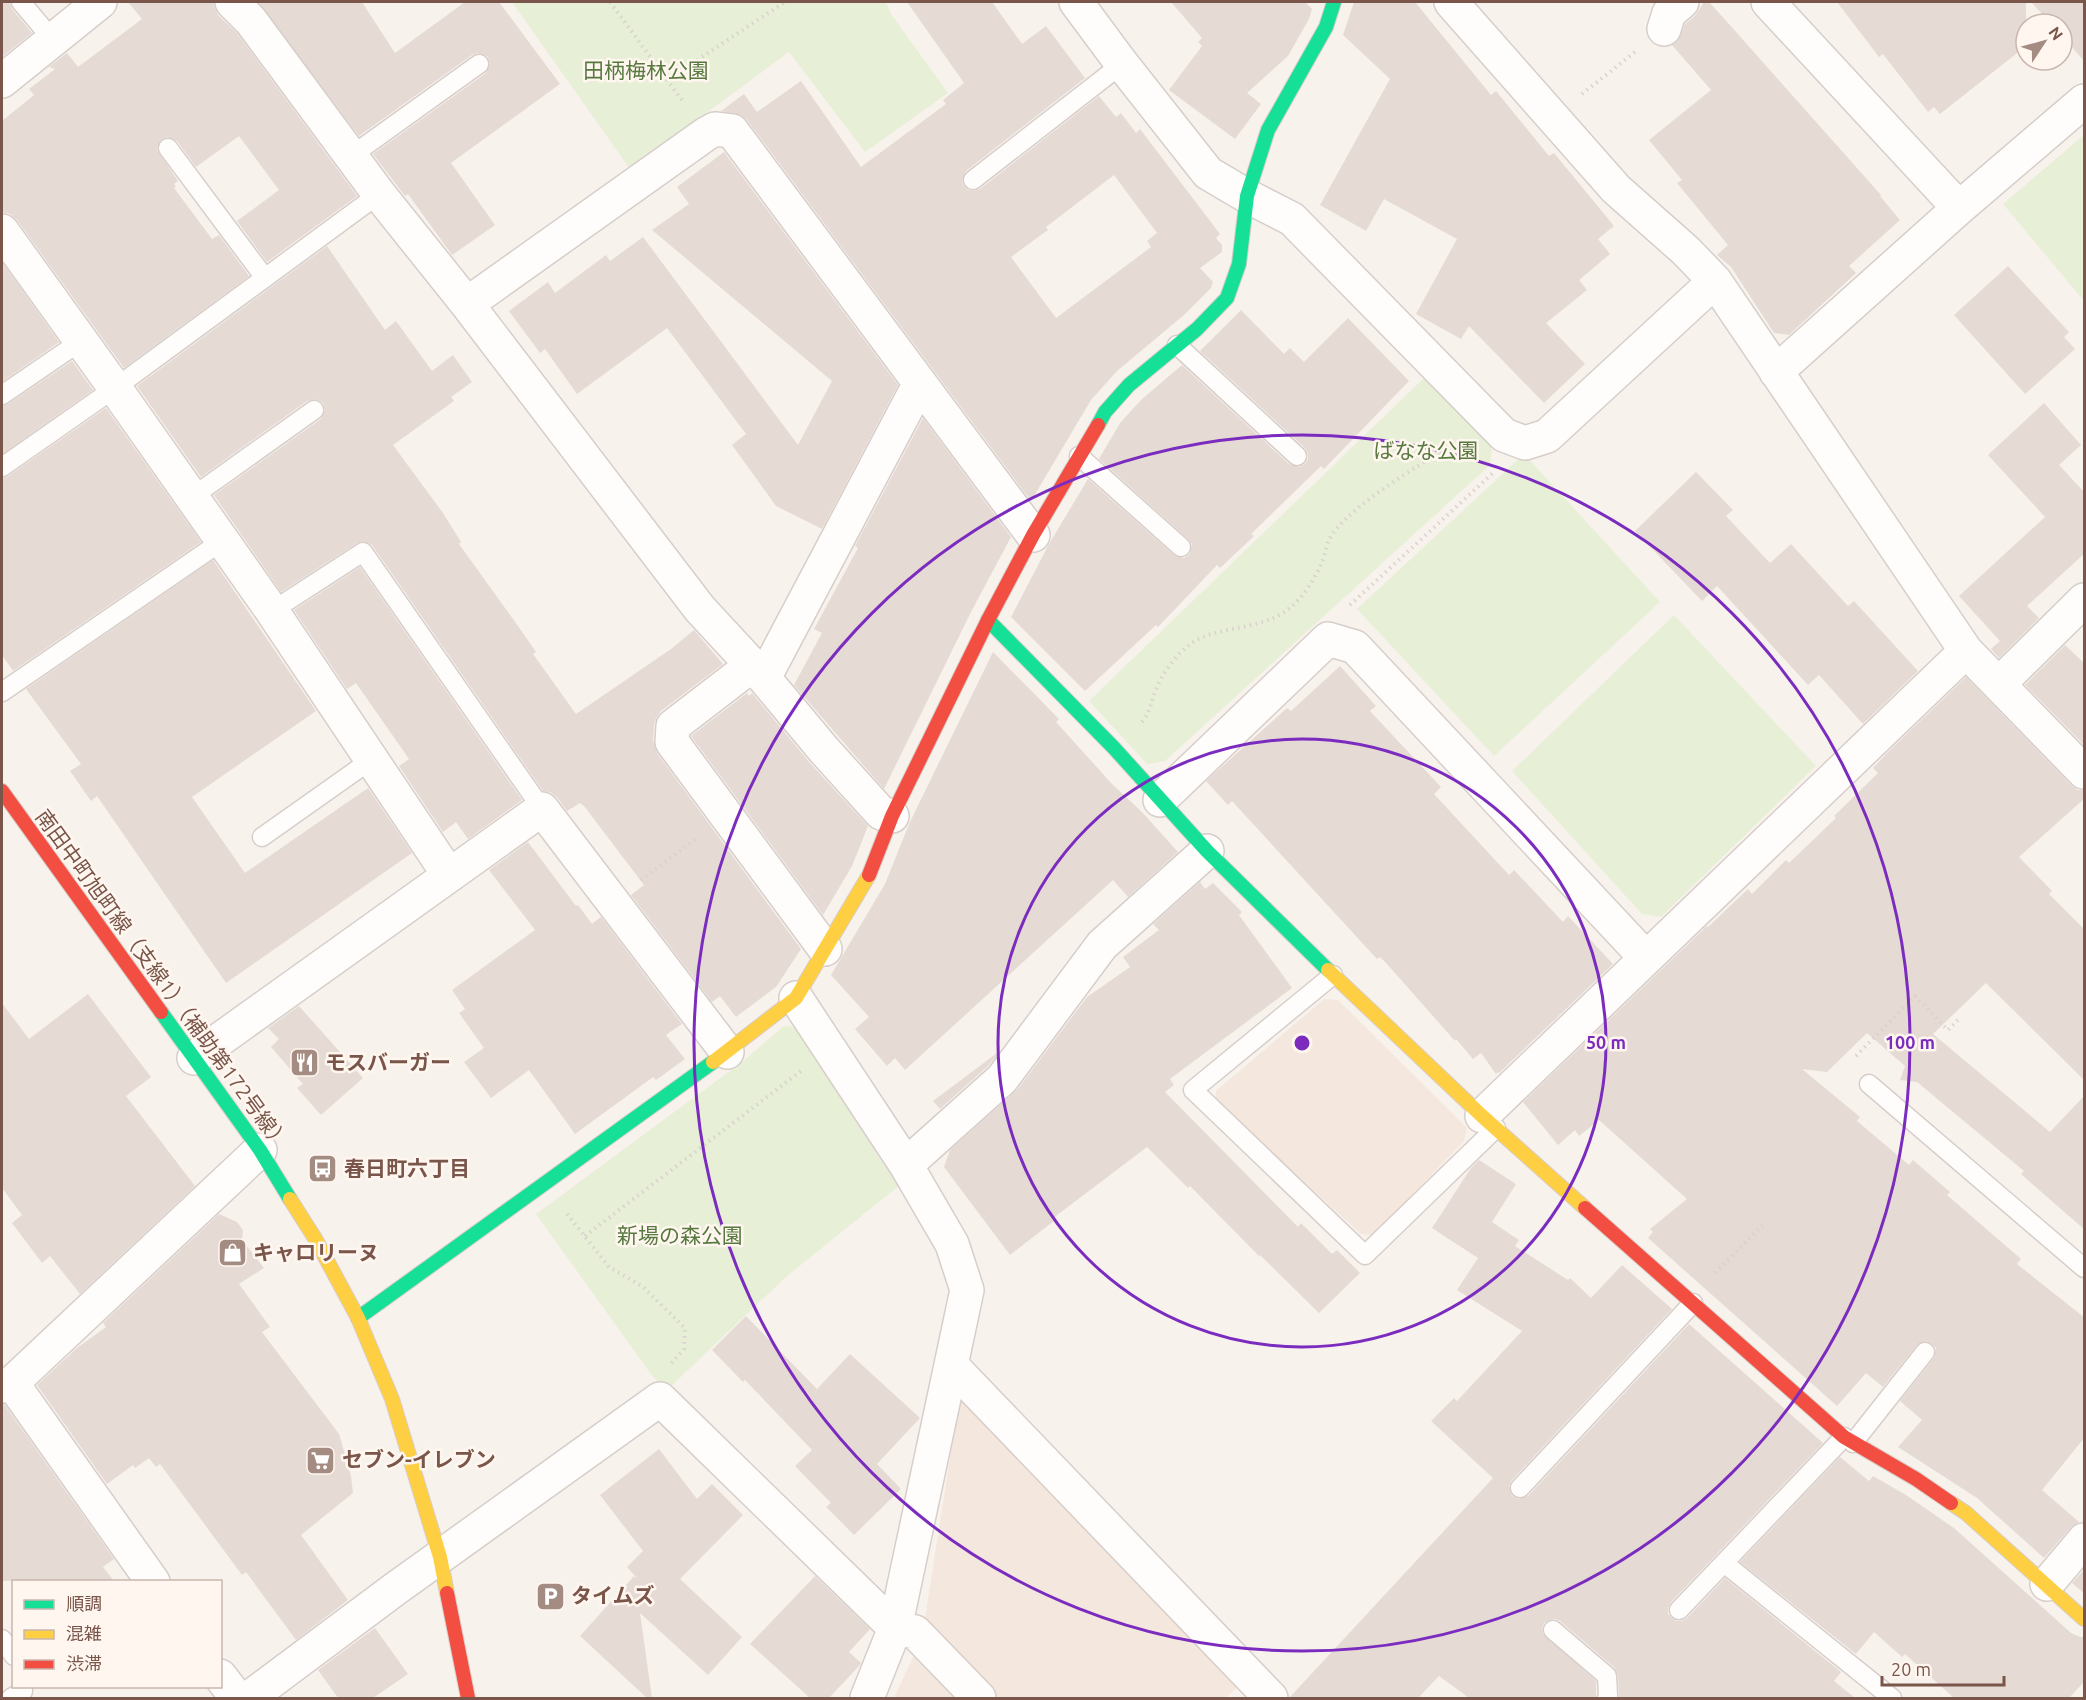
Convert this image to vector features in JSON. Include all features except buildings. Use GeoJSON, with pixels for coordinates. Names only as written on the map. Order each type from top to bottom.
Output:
{"type":"FeatureCollection","features":[{"type":"Feature","properties":{"kind":"street"},"geometry":{"type":"LineString","coordinates":[[2,81],[100,2]]}},
{"type":"Feature","properties":{"kind":"street"},"geometry":{"type":"LineString","coordinates":[[232,2],[251,21],[379,194],[467,304],[700,609],[881,813],[892,816]]}},
{"type":"Feature","properties":{"kind":"street"},"geometry":{"type":"LineString","coordinates":[[1076,2],[1208,173],[1292,219],[1512,436],[1547,436],[1715,281]]}},
{"type":"Feature","properties":{"kind":"street"},"geometry":{"type":"LineString","coordinates":[[358,1318],[727,1052],[796,999],[869,874],[892,816],[988,620],[1033,535],[1105,411],[1129,385],[1197,329],[1227,298],[1239,264],[1247,196],[1268,130],[1326,27],[1334,2]]}},
{"type":"Feature","properties":{"kind":"street"},"geometry":{"type":"LineString","coordinates":[[1451,2],[1616,189],[1685,250],[1715,281],[1966,651],[2085,772]]}},
{"type":"Feature","properties":{"kind":"street"},"geometry":{"type":"LineString","coordinates":[[1664,29],[1669,13],[1682,2]]}},
{"type":"Feature","properties":{"kind":"street"},"geometry":{"type":"LineString","coordinates":[[1768,2],[1959,208]]}},
{"type":"Feature","properties":{"kind":"street"},"geometry":{"type":"LineString","coordinates":[[1776,372],[1959,208],[2085,101]]}},
{"type":"Feature","properties":{"kind":"street"},"geometry":{"type":"LineString","coordinates":[[467,304],[706,134],[715,129],[732,131],[1033,535]]}},
{"type":"Feature","properties":{"kind":"street"},"geometry":{"type":"LineString","coordinates":[[2,231],[272,611],[449,875]]}},
{"type":"Feature","properties":{"kind":"street"},"geometry":{"type":"LineString","coordinates":[[825,949],[672,742],[673,726],[757,672],[920,383]]}},
{"type":"Feature","properties":{"kind":"street"},"geometry":{"type":"LineString","coordinates":[[1999,684],[2085,600]]}},
{"type":"Feature","properties":{"kind":"street"},"geometry":{"type":"LineString","coordinates":[[988,620],[1114,748],[1207,851],[1333,975],[1489,1122],[1849,1440],[1916,1479],[1966,1513],[2085,1618]]}},
{"type":"Feature","properties":{"kind":"street"},"geometry":{"type":"LineString","coordinates":[[1160,800],[1328,639],[1355,647],[1646,958]]}},
{"type":"Feature","properties":{"kind":"street"},"geometry":{"type":"LineString","coordinates":[[1489,1122],[1646,958],[1966,651]]}},
{"type":"Feature","properties":{"kind":"street","name":"南田中町旭町線（支線1）（補助第172号線）"},"geometry":{"type":"LineString","coordinates":[[2,791],[260,1150],[316,1240],[358,1318],[392,1399],[440,1557],[468,1698]]}},
{"type":"Feature","properties":{"kind":"street"},"geometry":{"type":"LineString","coordinates":[[194,1058],[542,809],[727,1052]]}},
{"type":"Feature","properties":{"kind":"street"},"geometry":{"type":"LineString","coordinates":[[906,1165],[1002,1079],[1102,945],[1207,851]]}},
{"type":"Feature","properties":{"kind":"street"},"geometry":{"type":"LineString","coordinates":[[796,999],[906,1165],[952,1244],[967,1290],[895,1628],[867,1698]]}},
{"type":"Feature","properties":{"kind":"street"},"geometry":{"type":"LineString","coordinates":[[152,1580],[7,1384],[260,1150]]}},
{"type":"Feature","properties":{"kind":"street"},"geometry":{"type":"LineString","coordinates":[[951,1365],[1271,1698]]}},
{"type":"Feature","properties":{"kind":"street"},"geometry":{"type":"LineString","coordinates":[[249,1698],[660,1399],[895,1628],[915,1632],[979,1698]]}},
{"type":"Feature","properties":{"kind":"street"},"geometry":{"type":"LineString","coordinates":[[2047,1584],[2085,1540]]}},
{"type":"Feature","properties":{"kind":"street"},"geometry":{"type":"LineString","coordinates":[[222,1679],[237,1698]]}},
{"type":"Feature","properties":{"kind":"lane"},"geometry":{"type":"LineString","coordinates":[[21,2],[52,39]]}},
{"type":"Feature","properties":{"kind":"lane"},"geometry":{"type":"LineString","coordinates":[[351,156],[479,64]]}},
{"type":"Feature","properties":{"kind":"lane"},"geometry":{"type":"LineString","coordinates":[[973,180],[1122,64]]}},
{"type":"Feature","properties":{"kind":"lane"},"geometry":{"type":"LineString","coordinates":[[168,148],[265,278]]}},
{"type":"Feature","properties":{"kind":"lane"},"geometry":{"type":"LineString","coordinates":[[2,467],[115,388],[379,194]]}},
{"type":"Feature","properties":{"kind":"lane"},"geometry":{"type":"LineString","coordinates":[[2,395],[81,341]]}},
{"type":"Feature","properties":{"kind":"lane"},"geometry":{"type":"LineString","coordinates":[[1178,345],[1297,456]]}},
{"type":"Feature","properties":{"kind":"lane"},"geometry":{"type":"LineString","coordinates":[[192,497],[314,410]]}},
{"type":"Feature","properties":{"kind":"lane"},"geometry":{"type":"LineString","coordinates":[[1079,456],[1181,547]]}},
{"type":"Feature","properties":{"kind":"lane"},"geometry":{"type":"LineString","coordinates":[[2,692],[222,541]]}},
{"type":"Feature","properties":{"kind":"lane"},"geometry":{"type":"LineString","coordinates":[[272,611],[363,552],[542,809]]}},
{"type":"Feature","properties":{"kind":"lane"},"geometry":{"type":"LineString","coordinates":[[262,837],[371,760]]}},
{"type":"Feature","properties":{"kind":"lane"},"geometry":{"type":"LineString","coordinates":[[1333,975],[1193,1090],[1365,1255],[1489,1122]]}},
{"type":"Feature","properties":{"kind":"lane"},"geometry":{"type":"LineString","coordinates":[[1869,1084],[2085,1268]]}},
{"type":"Feature","properties":{"kind":"lane"},"geometry":{"type":"LineString","coordinates":[[1520,1488],[1691,1301]]}},
{"type":"Feature","properties":{"kind":"lane"},"geometry":{"type":"LineString","coordinates":[[1679,1610],[1849,1440],[1925,1352]]}},
{"type":"Feature","properties":{"kind":"lane"},"geometry":{"type":"LineString","coordinates":[[1724,1563],[1892,1698]]}},
{"type":"Feature","properties":{"kind":"lane"},"geometry":{"type":"LineString","coordinates":[[1553,1630],[1607,1676],[1607,1698]]}},
{"type":"Feature","properties":{"kind":"lane"},"geometry":{"type":"LineString","coordinates":[[2,1639],[12,1653]]}},
{"type":"Feature","properties":{"kind":"lane"},"geometry":{"type":"LineString","coordinates":[[11,1698],[23,1691],[23,1688]]}},
{"type":"Feature","properties":{"kind":"path"},"geometry":{"type":"LineString","coordinates":[[610,2],[706,134]]}},
{"type":"Feature","properties":{"kind":"path"},"geometry":{"type":"LineString","coordinates":[[667,80],[785,2]]}},
{"type":"Feature","properties":{"kind":"path"},"geometry":{"type":"LineString","coordinates":[[1553,116],[1664,29]]}},
{"type":"Feature","properties":{"kind":"path"},"geometry":{"type":"LineString","coordinates":[[1328,639],[1352,602],[1512,436]]}},
{"type":"Feature","properties":{"kind":"path"},"geometry":{"type":"LineString","coordinates":[[1114,748],[1148,714],[1155,690],[1164,673],[1181,652],[1191,644],[1202,637],[1252,626],[1290,609],[1301,597],[1322,563],[1329,538],[1354,511],[1430,459],[1478,442],[1512,436]]}},
{"type":"Feature","properties":{"kind":"path"},"geometry":{"type":"LineString","coordinates":[[612,900],[727,816]]}},
{"type":"Feature","properties":{"kind":"path"},"geometry":{"type":"LineString","coordinates":[[1869,1084],[1856,1057],[1915,996],[1948,1030],[1958,1020]]}},
{"type":"Feature","properties":{"kind":"path"},"geometry":{"type":"LineString","coordinates":[[585,1236],[830,1049]]}},
{"type":"Feature","properties":{"kind":"path"},"geometry":{"type":"LineString","coordinates":[[544,1184],[609,1267],[642,1286],[685,1328],[684,1349],[663,1373],[660,1399]]}},
{"type":"Feature","properties":{"kind":"path"},"geometry":{"type":"LineString","coordinates":[[1691,1301],[1763,1225]]}},
{"type":"Feature","properties":{"kind":"shaded area"},"geometry":{"type":"Polygon","coordinates":[[[1324,999],[1338,1000],[1467,1128],[1464,1141],[1373,1235],[1361,1234],[1216,1101],[1216,1091],[1324,999]]]}},
{"type":"Feature","properties":{"kind":"shaded area"},"geometry":{"type":"Polygon","coordinates":[[[974,1399],[1243,1683],[1225,1698],[894,1698],[922,1638],[959,1400],[974,1399]]]}},
{"type":"Feature","properties":{"kind":"green space","name":"田柄梅林公園"},"geometry":{"type":"Polygon","coordinates":[[[512,2],[886,2],[891,14],[948,93],[865,152],[789,52],[630,169],[512,2]]]}},
{"type":"Feature","properties":{"kind":"green space"},"geometry":{"type":"Polygon","coordinates":[[[2084,135],[2084,301],[2003,204],[2084,135]]]}},
{"type":"Feature","properties":{"kind":"green space","name":"ばなな公園"},"geometry":{"type":"Polygon","coordinates":[[[1426,376],[1493,441],[1490,465],[1165,761],[1147,764],[1089,701],[1426,376]]]}},
{"type":"Feature","properties":{"kind":"green space"},"geometry":{"type":"Polygon","coordinates":[[[1524,454],[1660,602],[1494,756],[1357,609],[1524,454]]]}},
{"type":"Feature","properties":{"kind":"green space"},"geometry":{"type":"Polygon","coordinates":[[[1674,615],[1816,766],[1661,917],[1642,914],[1512,771],[1674,615]]]}},
{"type":"Feature","properties":{"kind":"green space","name":"新場の森公園"},"geometry":{"type":"Polygon","coordinates":[[[784,1026],[805,1028],[879,1158],[900,1185],[787,1276],[667,1390],[653,1377],[536,1214],[742,1062],[784,1026]]]}},
{"type":"Feature","properties":{"kind":"traffic: fast"},"geometry":{"type":"LineString","coordinates":[[1098,425],[1105,412],[1129,385],[1197,329],[1227,298],[1239,264],[1247,196],[1268,130],[1326,27],[1334,2]]}},
{"type":"Feature","properties":{"kind":"traffic: fast"},"geometry":{"type":"LineString","coordinates":[[988,620],[1114,748],[1207,851],[1328,970]]}},
{"type":"Feature","properties":{"kind":"traffic: fast"},"geometry":{"type":"LineString","coordinates":[[161,1012],[260,1150],[290,1199]]}},
{"type":"Feature","properties":{"kind":"traffic: fast"},"geometry":{"type":"LineString","coordinates":[[358,1318],[713,1062]]}},
{"type":"Feature","properties":{"kind":"traffic: slow"},"geometry":{"type":"LineString","coordinates":[[713,1062],[796,998],[869,875]]}},
{"type":"Feature","properties":{"kind":"traffic: slow"},"geometry":{"type":"LineString","coordinates":[[1328,970],[1482,1116],[1585,1208]]}},
{"type":"Feature","properties":{"kind":"traffic: slow"},"geometry":{"type":"LineString","coordinates":[[290,1199],[316,1240],[358,1318],[392,1399],[440,1557],[447,1593]]}},
{"type":"Feature","properties":{"kind":"traffic: slow"},"geometry":{"type":"LineString","coordinates":[[1951,1503],[1966,1513],[2084,1619]]}},
{"type":"Feature","properties":{"kind":"traffic: jam"},"geometry":{"type":"LineString","coordinates":[[869,875],[892,816],[988,620],[1033,535],[1098,425]]}},
{"type":"Feature","properties":{"kind":"traffic: jam"},"geometry":{"type":"LineString","coordinates":[[2,791],[161,1012]]}},
{"type":"Feature","properties":{"kind":"traffic: jam"},"geometry":{"type":"LineString","coordinates":[[1585,1208],[1844,1437],[1916,1479],[1951,1503]]}},
{"type":"Feature","properties":{"kind":"traffic: jam"},"geometry":{"type":"LineString","coordinates":[[447,1593],[468,1698]]}},
{"type":"Feature","properties":{"kind":"place","name":"モスバーガー"},"geometry":{"type":"Point","coordinates":[304,1063]}},
{"type":"Feature","properties":{"kind":"place","name":"春日町六丁目"},"geometry":{"type":"Point","coordinates":[323,1169]}},
{"type":"Feature","properties":{"kind":"place","name":"キャロリーヌ"},"geometry":{"type":"Point","coordinates":[232,1253]}},
{"type":"Feature","properties":{"kind":"place","name":"セブン-イレブン"},"geometry":{"type":"Point","coordinates":[321,1460]}},
{"type":"Feature","properties":{"kind":"place","name":"タイムズ"},"geometry":{"type":"Point","coordinates":[550,1596]}}]}
